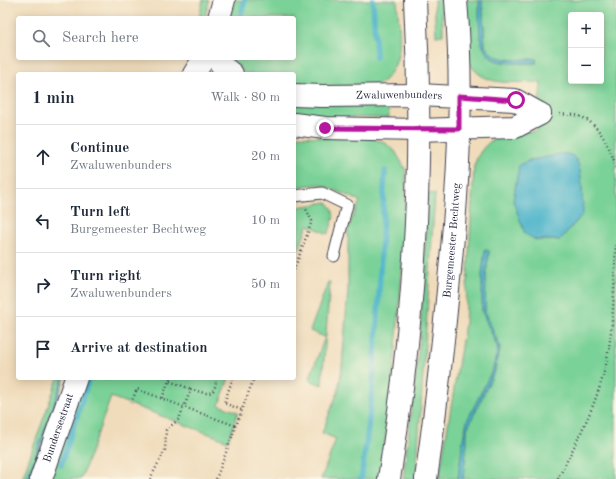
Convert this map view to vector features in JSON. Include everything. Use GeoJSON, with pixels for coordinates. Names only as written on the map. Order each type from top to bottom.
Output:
{"type":"FeatureCollection","features":[{"type":"Feature","properties":{"kind":"main road"},"geometry":{"type":"LineString","coordinates":[[220,16],[224,0]]}},
{"type":"Feature","properties":{"kind":"main road"},"geometry":{"type":"LineString","coordinates":[[389,479],[403,381],[411,300],[417,196],[419,95],[415,0]]}},
{"type":"Feature","properties":{"kind":"main road","name":"Burgemeester Bechtweg"},"geometry":{"type":"LineString","coordinates":[[426,479],[438,397],[457,204],[459,32],[456,0]]}},
{"type":"Feature","properties":{"kind":"main road"},"geometry":{"type":"LineString","coordinates":[[195,72],[203,60]]}},
{"type":"Feature","properties":{"kind":"main road"},"geometry":{"type":"LineString","coordinates":[[209,72],[210,60]]}},
{"type":"Feature","properties":{"kind":"main road"},"geometry":{"type":"LineString","coordinates":[[218,60],[223,67],[229,72]]}},
{"type":"Feature","properties":{"kind":"main road","name":"Zwaluwenbunders"},"geometry":{"type":"LineString","coordinates":[[296,95],[419,95],[516,100],[540,114]]}},
{"type":"Feature","properties":{"kind":"main road"},"geometry":{"type":"LineString","coordinates":[[296,124],[325,128],[418,130],[516,127],[540,114]]}},
{"type":"Feature","properties":{"kind":"main road","name":"Bundersestraat"},"geometry":{"type":"LineString","coordinates":[[42,479],[75,380]]}},
{"type":"Feature","properties":{"kind":"lane"},"geometry":{"type":"LineString","coordinates":[[297,201],[322,193],[347,206],[334,256]]}},
{"type":"Feature","properties":{"kind":"path"},"geometry":{"type":"LineString","coordinates":[[540,114],[573,115],[585,119],[605,140],[616,168]]}},
{"type":"Feature","properties":{"kind":"path"},"geometry":{"type":"LineString","coordinates":[[296,265],[312,221],[307,210],[297,201]]}},
{"type":"Feature","properties":{"kind":"path"},"geometry":{"type":"LineString","coordinates":[[558,479],[590,411],[606,364],[612,316],[616,245]]}},
{"type":"Feature","properties":{"kind":"path"},"geometry":{"type":"LineString","coordinates":[[162,398],[169,380]]}},
{"type":"Feature","properties":{"kind":"path"},"geometry":{"type":"LineString","coordinates":[[171,380],[191,389],[208,394],[215,390],[216,380]]}},
{"type":"Feature","properties":{"kind":"path"},"geometry":{"type":"LineString","coordinates":[[232,380],[224,403],[242,410]]}},
{"type":"Feature","properties":{"kind":"path"},"geometry":{"type":"LineString","coordinates":[[216,479],[253,380]]}},
{"type":"Feature","properties":{"kind":"path"},"geometry":{"type":"LineString","coordinates":[[131,403],[136,389],[236,426]]}},
{"type":"Feature","properties":{"kind":"path"},"geometry":{"type":"LineString","coordinates":[[150,479],[165,450],[166,430],[179,419],[191,389]]}},
{"type":"Feature","properties":{"kind":"green space"},"geometry":{"type":"Polygon","coordinates":[[[203,0],[209,0],[205,16],[199,16],[203,0]]]}},
{"type":"Feature","properties":{"kind":"green space"},"geometry":{"type":"Polygon","coordinates":[[[232,0],[397,0],[400,35],[398,57],[388,76],[379,85],[296,87],[296,72],[243,72],[232,60],[296,60],[296,16],[228,16],[232,0]]]}},
{"type":"Feature","properties":{"kind":"green space"},"geometry":{"type":"Polygon","coordinates":[[[434,0],[442,0],[443,35],[436,36],[434,0]]]}},
{"type":"Feature","properties":{"kind":"green space"},"geometry":{"type":"Polygon","coordinates":[[[462,0],[479,0],[481,35],[486,52],[491,58],[502,62],[536,63],[536,59],[514,60],[495,56],[490,52],[485,46],[482,0],[616,0],[616,479],[463,479],[467,429],[495,370],[500,348],[485,311],[486,275],[489,251],[486,250],[482,311],[498,348],[493,369],[467,421],[458,479],[439,479],[465,323],[474,166],[478,155],[491,141],[507,134],[537,131],[541,83],[502,82],[484,77],[469,63],[462,0]],[[558,154],[548,158],[528,160],[536,240],[560,240],[558,154]]]}},
{"type":"Feature","properties":{"kind":"green space"},"geometry":{"type":"Polygon","coordinates":[[[296,100],[388,104],[389,118],[316,117],[296,115],[296,100]]]}},
{"type":"Feature","properties":{"kind":"green space"},"geometry":{"type":"Polygon","coordinates":[[[296,136],[369,138],[384,142],[395,151],[406,170],[405,232],[396,348],[381,479],[321,479],[336,439],[322,433],[338,391],[342,367],[348,290],[348,228],[360,201],[320,184],[296,187],[296,136]]]}},
{"type":"Feature","properties":{"kind":"green space"},"geometry":{"type":"Polygon","coordinates":[[[428,193],[435,194],[416,479],[403,479],[420,337],[428,193]]]}},
{"type":"Feature","properties":{"kind":"green space"},"geometry":{"type":"Polygon","coordinates":[[[327,202],[334,217],[328,234],[308,225],[296,257],[296,208],[327,202]]]}},
{"type":"Feature","properties":{"kind":"green space"},"geometry":{"type":"Polygon","coordinates":[[[328,282],[330,282],[322,385],[309,380],[325,337],[310,331],[328,282]]]}},
{"type":"Feature","properties":{"kind":"green space"},"geometry":{"type":"Polygon","coordinates":[[[57,380],[62,380],[27,479],[22,479],[57,380]]]}},
{"type":"Feature","properties":{"kind":"green space"},"geometry":{"type":"Polygon","coordinates":[[[82,380],[228,380],[219,405],[238,412],[228,441],[111,397],[81,479],[48,479],[82,380]]]}},
{"type":"Feature","properties":{"kind":"water"},"geometry":{"type":"Polygon","coordinates":[[[479,0],[482,0],[485,46],[489,52],[495,56],[507,59],[536,59],[536,63],[507,63],[498,61],[485,52],[480,35],[479,0]]]}},
{"type":"Feature","properties":{"kind":"water"},"geometry":{"type":"Polygon","coordinates":[[[558,154],[571,155],[575,158],[578,164],[582,181],[583,214],[560,240],[536,240],[525,234],[513,201],[519,165],[558,154]]]}},
{"type":"Feature","properties":{"kind":"water"},"geometry":{"type":"Polygon","coordinates":[[[485,250],[489,251],[486,275],[485,311],[500,348],[495,370],[467,429],[463,479],[458,479],[467,421],[493,369],[498,348],[482,311],[482,275],[485,250]]]}},
{"type":"Feature","properties":{"kind":"water"},"geometry":{"type":"Polygon","coordinates":[[[62,380],[64,380],[30,479],[27,479],[62,380]]]}},
{"type":"Feature","properties":{"kind":"waterway"},"geometry":{"type":"LineString","coordinates":[[241,16],[245,0]]}},
{"type":"Feature","properties":{"kind":"waterway"},"geometry":{"type":"LineString","coordinates":[[373,0],[376,57]]}},
{"type":"Feature","properties":{"kind":"waterway"},"geometry":{"type":"LineString","coordinates":[[361,479],[371,402],[374,364],[385,171]]}},
{"type":"Feature","properties":{"kind":"waterway"},"geometry":{"type":"LineString","coordinates":[[61,465],[88,380]]}},
{"type":"Feature","properties":{"kind":"route"},"geometry":{"type":"LineString","coordinates":[[325,128],[418,130],[459,129],[459,96],[516,100]]}}]}
